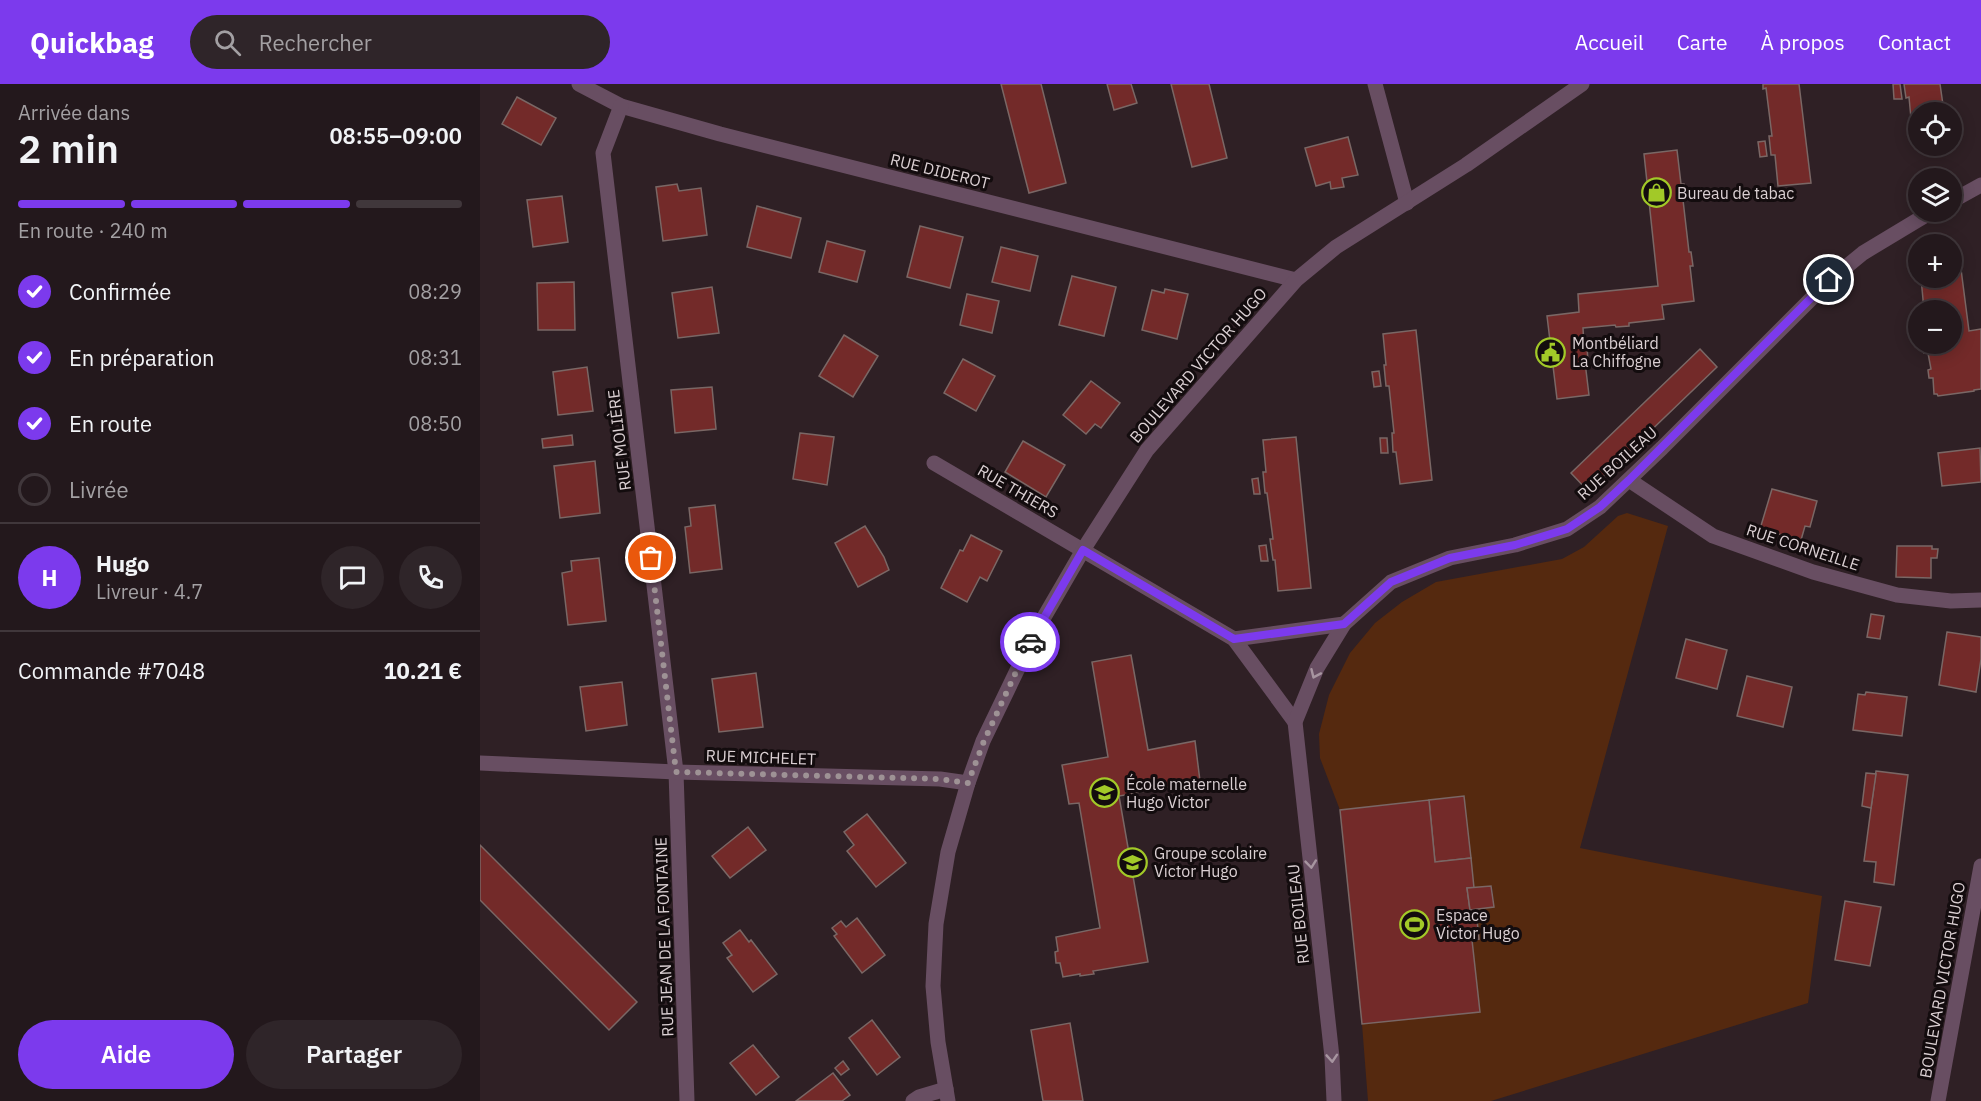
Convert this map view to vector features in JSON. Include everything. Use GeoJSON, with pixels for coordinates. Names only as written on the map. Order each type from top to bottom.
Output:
{"type":"FeatureCollection","features":[{"type":"Feature","properties":{"kind":"street","name":"RUE DIDEROT"},"geometry":{"type":"LineString","coordinates":[[579,84],[621,106],[720,134],[1296,280]]}},
{"type":"Feature","properties":{"kind":"street"},"geometry":{"type":"LineString","coordinates":[[1375,84],[1407,203]]}},
{"type":"Feature","properties":{"kind":"street","name":"BOULEVARD VICTOR HUGO"},"geometry":{"type":"LineString","coordinates":[[947,1095],[938,1042],[933,986],[936,924],[948,852],[968,783],[984,741],[1024,654],[1083,550],[1147,450],[1296,280],[1336,247],[1466,165],[1582,84]]}},
{"type":"Feature","properties":{"kind":"street","name":"RUE MOLIÈRE"},"geometry":{"type":"LineString","coordinates":[[621,106],[603,153],[676,772]]}},
{"type":"Feature","properties":{"kind":"street"},"geometry":{"type":"LineString","coordinates":[[1962,195],[1981,185]]}},
{"type":"Feature","properties":{"kind":"street","name":"RUE BOILEAU"},"geometry":{"type":"LineString","coordinates":[[1334,1101],[1332,1057],[1295,722],[1317,668],[1344,624],[1391,582],[1450,558],[1515,545],[1567,529],[1600,507],[1829,280],[1863,253],[1914,222]]}},
{"type":"Feature","properties":{"kind":"street","name":"RUE THIERS"},"geometry":{"type":"LineString","coordinates":[[934,463],[1083,550]]}},
{"type":"Feature","properties":{"kind":"street","name":"RUE CORNEILLE"},"geometry":{"type":"LineString","coordinates":[[1629,480],[1713,536],[1813,572],[1897,595],[1951,601],[1981,600]]}},
{"type":"Feature","properties":{"kind":"street"},"geometry":{"type":"LineString","coordinates":[[1083,550],[1234,639],[1295,722]]}},
{"type":"Feature","properties":{"kind":"street"},"geometry":{"type":"LineString","coordinates":[[1234,639],[1344,624]]}},
{"type":"Feature","properties":{"kind":"street","name":"RUE MICHELET"},"geometry":{"type":"LineString","coordinates":[[480,763],[676,772],[940,779],[968,783]]}},
{"type":"Feature","properties":{"kind":"street","name":"RUE JEAN DE LA FONTAINE"},"geometry":{"type":"LineString","coordinates":[[676,772],[687,1101]]}},
{"type":"Feature","properties":{"kind":"street","name":"BOULEVARD VICTOR HUGO"},"geometry":{"type":"LineString","coordinates":[[1938,1101],[1981,866]]}},
{"type":"Feature","properties":{"kind":"street"},"geometry":{"type":"LineString","coordinates":[[914,1101],[919,1097],[947,1095]]}},
{"type":"Feature","properties":{"kind":"shaded area"},"geometry":{"type":"Polygon","coordinates":[[[1627,513],[1668,526],[1580,848],[1822,896],[1808,1003],[1491,1101],[1368,1101],[1362,1024],[1480,1011],[1472,940],[1479,939],[1476,910],[1494,907],[1492,886],[1474,888],[1464,796],[1340,810],[1320,758],[1319,734],[1329,695],[1350,653],[1375,623],[1402,602],[1436,582],[1562,559],[1584,547],[1618,516],[1627,513]]]}},
{"type":"Feature","properties":{"kind":"building"},"geometry":{"type":"Polygon","coordinates":[[[1001,84],[1041,84],[1066,183],[1029,193],[1001,84]]]}},
{"type":"Feature","properties":{"kind":"building"},"geometry":{"type":"Polygon","coordinates":[[[1107,84],[1131,84],[1137,103],[1114,110],[1107,84]]]}},
{"type":"Feature","properties":{"kind":"building"},"geometry":{"type":"Polygon","coordinates":[[[1171,84],[1209,84],[1227,158],[1192,167],[1171,84]]]}},
{"type":"Feature","properties":{"kind":"building"},"geometry":{"type":"Polygon","coordinates":[[[1763,84],[1799,84],[1811,183],[1778,186],[1775,155],[1771,155],[1769,136],[1772,136],[1766,88],[1763,89],[1763,84]]]}},
{"type":"Feature","properties":{"kind":"building"},"geometry":{"type":"Polygon","coordinates":[[[1893,84],[1900,84],[1902,99],[1894,99],[1893,84]]]}},
{"type":"Feature","properties":{"kind":"building"},"geometry":{"type":"Polygon","coordinates":[[[1904,84],[1940,84],[1943,102],[1909,102],[1909,97],[1906,98],[1904,84]]]}},
{"type":"Feature","properties":{"kind":"building"},"geometry":{"type":"Polygon","coordinates":[[[517,97],[556,118],[541,145],[502,124],[517,97]]]}},
{"type":"Feature","properties":{"kind":"building"},"geometry":{"type":"Polygon","coordinates":[[[1348,137],[1358,175],[1342,178],[1344,187],[1331,189],[1330,182],[1316,186],[1305,148],[1348,137]]]}},
{"type":"Feature","properties":{"kind":"building"},"geometry":{"type":"Polygon","coordinates":[[[1765,141],[1767,156],[1760,157],[1758,142],[1765,141]]]}},
{"type":"Feature","properties":{"kind":"building"},"geometry":{"type":"Polygon","coordinates":[[[1677,150],[1681,184],[1684,184],[1685,199],[1683,200],[1689,252],[1691,252],[1693,266],[1690,266],[1694,301],[1662,305],[1664,319],[1629,323],[1629,326],[1583,328],[1584,347],[1587,347],[1588,361],[1585,362],[1589,395],[1557,399],[1547,316],[1579,312],[1578,294],[1658,286],[1644,154],[1677,150]]]}},
{"type":"Feature","properties":{"kind":"building"},"geometry":{"type":"Polygon","coordinates":[[[677,184],[679,191],[701,188],[707,235],[663,241],[656,187],[677,184]]]}},
{"type":"Feature","properties":{"kind":"building"},"geometry":{"type":"Polygon","coordinates":[[[562,196],[568,242],[533,247],[527,200],[562,196]]]}},
{"type":"Feature","properties":{"kind":"building"},"geometry":{"type":"Polygon","coordinates":[[[757,206],[801,218],[791,258],[747,247],[757,206]]]}},
{"type":"Feature","properties":{"kind":"building"},"geometry":{"type":"Polygon","coordinates":[[[920,226],[963,237],[950,288],[907,277],[920,226]]]}},
{"type":"Feature","properties":{"kind":"building"},"geometry":{"type":"Polygon","coordinates":[[[827,241],[865,251],[857,282],[819,272],[827,241]]]}},
{"type":"Feature","properties":{"kind":"building"},"geometry":{"type":"Polygon","coordinates":[[[1001,247],[1038,256],[1030,291],[992,282],[1001,247]]]}},
{"type":"Feature","properties":{"kind":"building"},"geometry":{"type":"Polygon","coordinates":[[[1072,276],[1116,287],[1104,336],[1059,325],[1072,276]]]}},
{"type":"Feature","properties":{"kind":"building"},"geometry":{"type":"Polygon","coordinates":[[[1962,277],[1969,331],[1981,329],[1981,389],[1938,396],[1934,394],[1933,378],[1929,378],[1928,370],[1931,369],[1928,354],[1962,354],[1962,300],[1923,300],[1922,288],[1962,288],[1962,277]]]}},
{"type":"Feature","properties":{"kind":"building"},"geometry":{"type":"Polygon","coordinates":[[[574,282],[575,330],[538,330],[537,283],[574,282]]]}},
{"type":"Feature","properties":{"kind":"building"},"geometry":{"type":"Polygon","coordinates":[[[712,287],[719,333],[678,338],[672,293],[712,287]]]}},
{"type":"Feature","properties":{"kind":"building"},"geometry":{"type":"Polygon","coordinates":[[[1165,289],[1188,294],[1177,339],[1142,330],[1152,290],[1164,293],[1165,289]]]}},
{"type":"Feature","properties":{"kind":"building"},"geometry":{"type":"Polygon","coordinates":[[[967,294],[999,301],[992,333],[960,325],[967,294]]]}},
{"type":"Feature","properties":{"kind":"building"},"geometry":{"type":"Polygon","coordinates":[[[1416,330],[1432,480],[1400,484],[1396,452],[1393,452],[1392,433],[1394,433],[1389,386],[1386,386],[1383,334],[1416,330]]]}},
{"type":"Feature","properties":{"kind":"building"},"geometry":{"type":"Polygon","coordinates":[[[844,335],[878,356],[853,397],[819,376],[844,335]]]}},
{"type":"Feature","properties":{"kind":"building"},"geometry":{"type":"Polygon","coordinates":[[[1700,349],[1717,367],[1588,491],[1571,473],[1700,349]]]}},
{"type":"Feature","properties":{"kind":"building"},"geometry":{"type":"Polygon","coordinates":[[[963,359],[995,376],[976,411],[944,393],[963,359]]]}},
{"type":"Feature","properties":{"kind":"building"},"geometry":{"type":"Polygon","coordinates":[[[587,367],[593,411],[558,415],[553,372],[587,367]]]}},
{"type":"Feature","properties":{"kind":"building"},"geometry":{"type":"Polygon","coordinates":[[[1379,371],[1381,386],[1374,387],[1372,372],[1379,371]]]}},
{"type":"Feature","properties":{"kind":"building"},"geometry":{"type":"Polygon","coordinates":[[[1091,381],[1120,403],[1101,428],[1095,424],[1086,434],[1063,415],[1091,381]]]}},
{"type":"Feature","properties":{"kind":"building"},"geometry":{"type":"Polygon","coordinates":[[[712,387],[716,429],[675,433],[671,390],[712,387]]]}},
{"type":"Feature","properties":{"kind":"building"},"geometry":{"type":"Polygon","coordinates":[[[800,433],[834,437],[827,485],[793,479],[800,433]]]}},
{"type":"Feature","properties":{"kind":"building"},"geometry":{"type":"Polygon","coordinates":[[[572,435],[573,445],[543,448],[542,439],[572,435]]]}},
{"type":"Feature","properties":{"kind":"building"},"geometry":{"type":"Polygon","coordinates":[[[1296,437],[1311,588],[1278,591],[1270,539],[1273,539],[1267,493],[1265,493],[1263,440],[1296,437]]]}},
{"type":"Feature","properties":{"kind":"building"},"geometry":{"type":"Polygon","coordinates":[[[1380,438],[1387,438],[1388,453],[1381,453],[1380,438]]]}},
{"type":"Feature","properties":{"kind":"building"},"geometry":{"type":"Polygon","coordinates":[[[1023,441],[1065,465],[1046,497],[1005,472],[1023,441]]]}},
{"type":"Feature","properties":{"kind":"building"},"geometry":{"type":"Polygon","coordinates":[[[1980,448],[1981,482],[1942,486],[1938,453],[1980,448]]]}},
{"type":"Feature","properties":{"kind":"building"},"geometry":{"type":"Polygon","coordinates":[[[595,461],[600,513],[560,518],[554,466],[595,461]]]}},
{"type":"Feature","properties":{"kind":"building"},"geometry":{"type":"Polygon","coordinates":[[[1258,478],[1260,494],[1254,494],[1252,479],[1258,478]]]}},
{"type":"Feature","properties":{"kind":"building"},"geometry":{"type":"Polygon","coordinates":[[[1772,489],[1817,501],[1810,527],[1805,526],[1801,540],[1760,529],[1772,489]]]}},
{"type":"Feature","properties":{"kind":"building"},"geometry":{"type":"Polygon","coordinates":[[[715,505],[722,569],[690,573],[685,527],[691,526],[689,508],[715,505]]]}},
{"type":"Feature","properties":{"kind":"building"},"geometry":{"type":"Polygon","coordinates":[[[865,526],[884,557],[889,570],[858,587],[835,543],[865,526]]]}},
{"type":"Feature","properties":{"kind":"building"},"geometry":{"type":"Polygon","coordinates":[[[971,535],[1002,551],[987,581],[980,577],[967,602],[941,588],[960,550],[963,551],[971,535]]]}},
{"type":"Feature","properties":{"kind":"building"},"geometry":{"type":"Polygon","coordinates":[[[1266,545],[1268,561],[1261,561],[1259,546],[1266,545]]]}},
{"type":"Feature","properties":{"kind":"building"},"geometry":{"type":"Polygon","coordinates":[[[1897,546],[1932,546],[1932,549],[1938,549],[1937,558],[1931,558],[1931,578],[1896,577],[1897,546]]]}},
{"type":"Feature","properties":{"kind":"building"},"geometry":{"type":"Polygon","coordinates":[[[599,558],[606,621],[568,625],[562,573],[572,571],[571,561],[599,558]]]}},
{"type":"Feature","properties":{"kind":"building"},"geometry":{"type":"Polygon","coordinates":[[[1871,614],[1884,616],[1880,639],[1867,637],[1871,614]]]}},
{"type":"Feature","properties":{"kind":"building"},"geometry":{"type":"Polygon","coordinates":[[[1947,632],[1981,637],[1981,659],[1976,692],[1939,685],[1947,632]]]}},
{"type":"Feature","properties":{"kind":"building"},"geometry":{"type":"Polygon","coordinates":[[[1686,639],[1727,650],[1717,689],[1676,678],[1686,639]]]}},
{"type":"Feature","properties":{"kind":"building"},"geometry":{"type":"Polygon","coordinates":[[[1131,655],[1148,750],[1195,741],[1200,781],[1119,796],[1148,962],[1093,971],[1094,974],[1063,977],[1060,963],[1056,963],[1055,952],[1058,951],[1056,937],[1100,928],[1079,803],[1069,804],[1062,765],[1108,757],[1092,662],[1131,655]]]}},
{"type":"Feature","properties":{"kind":"building"},"geometry":{"type":"Polygon","coordinates":[[[756,673],[763,727],[719,732],[712,679],[756,673]]]}},
{"type":"Feature","properties":{"kind":"building"},"geometry":{"type":"Polygon","coordinates":[[[1747,676],[1792,687],[1783,727],[1737,716],[1747,676]]]}},
{"type":"Feature","properties":{"kind":"building"},"geometry":{"type":"Polygon","coordinates":[[[622,682],[627,725],[586,731],[580,687],[622,682]]]}},
{"type":"Feature","properties":{"kind":"building"},"geometry":{"type":"Polygon","coordinates":[[[1866,692],[1907,697],[1902,736],[1853,730],[1858,694],[1865,695],[1866,692]]]}},
{"type":"Feature","properties":{"kind":"building"},"geometry":{"type":"Polygon","coordinates":[[[1876,771],[1908,775],[1894,885],[1874,882],[1876,862],[1864,861],[1876,771]]]}},
{"type":"Feature","properties":{"kind":"building"},"geometry":{"type":"Polygon","coordinates":[[[1866,773],[1876,774],[1871,808],[1862,806],[1866,773]]]}},
{"type":"Feature","properties":{"kind":"building"},"geometry":{"type":"Polygon","coordinates":[[[1464,796],[1471,858],[1435,862],[1429,800],[1464,796]]]}},
{"type":"Feature","properties":{"kind":"building","name":"Espace Victor Hugo"},"geometry":{"type":"Polygon","coordinates":[[[1429,800],[1435,862],[1471,858],[1474,888],[1467,888],[1470,910],[1476,910],[1479,939],[1472,940],[1480,1012],[1362,1024],[1340,810],[1429,800]]]}},
{"type":"Feature","properties":{"kind":"building"},"geometry":{"type":"Polygon","coordinates":[[[867,814],[906,863],[876,887],[847,851],[854,845],[844,832],[867,814]]]}},
{"type":"Feature","properties":{"kind":"building"},"geometry":{"type":"Polygon","coordinates":[[[748,827],[766,850],[730,878],[712,856],[748,827]]]}},
{"type":"Feature","properties":{"kind":"building"},"geometry":{"type":"Polygon","coordinates":[[[480,845],[637,1002],[609,1030],[480,900],[480,845]]]}},
{"type":"Feature","properties":{"kind":"building"},"geometry":{"type":"Polygon","coordinates":[[[1491,886],[1494,907],[1470,910],[1467,888],[1491,886]]]}},
{"type":"Feature","properties":{"kind":"building"},"geometry":{"type":"Polygon","coordinates":[[[1845,901],[1881,907],[1870,966],[1835,960],[1845,901]]]}},
{"type":"Feature","properties":{"kind":"building"},"geometry":{"type":"Polygon","coordinates":[[[857,918],[885,955],[862,973],[834,936],[837,934],[832,928],[841,921],[846,927],[857,918]]]}},
{"type":"Feature","properties":{"kind":"building"},"geometry":{"type":"Polygon","coordinates":[[[740,930],[749,942],[751,940],[777,974],[753,992],[727,958],[732,955],[723,943],[740,930]]]}},
{"type":"Feature","properties":{"kind":"building"},"geometry":{"type":"Polygon","coordinates":[[[872,1020],[900,1057],[877,1075],[849,1038],[872,1020]]]}},
{"type":"Feature","properties":{"kind":"building"},"geometry":{"type":"Polygon","coordinates":[[[1070,1023],[1083,1101],[1043,1101],[1031,1030],[1070,1023]]]}},
{"type":"Feature","properties":{"kind":"building"},"geometry":{"type":"Polygon","coordinates":[[[753,1045],[779,1077],[756,1095],[730,1063],[753,1045]]]}},
{"type":"Feature","properties":{"kind":"building"},"geometry":{"type":"Polygon","coordinates":[[[843,1061],[849,1069],[841,1075],[835,1068],[843,1061]]]}},
{"type":"Feature","properties":{"kind":"building"},"geometry":{"type":"Polygon","coordinates":[[[833,1073],[850,1095],[842,1101],[796,1101],[833,1073]]]}},
{"type":"Feature","properties":{"kind":"way so far"},"geometry":{"type":"LineString","coordinates":[[651,558],[676,772],[940,779],[968,783],[984,741],[1030,642]]}},
{"type":"Feature","properties":{"kind":"place","name":"Bureau de tabac"},"geometry":{"type":"Point","coordinates":[1656,193]}},
{"type":"Feature","properties":{"kind":"place","name":"Montbéliard La Chiffogne"},"geometry":{"type":"Point","coordinates":[1551,352]}},
{"type":"Feature","properties":{"kind":"place","name":"École maternelle Hugo Victor"},"geometry":{"type":"Point","coordinates":[1105,793]}},
{"type":"Feature","properties":{"kind":"place","name":"Groupe scolaire Victor Hugo"},"geometry":{"type":"Point","coordinates":[1133,862]}},
{"type":"Feature","properties":{"kind":"place","name":"Espace Victor Hugo"},"geometry":{"type":"Point","coordinates":[1415,924]}},
{"type":"Feature","properties":{"kind":"route"},"geometry":{"type":"LineString","coordinates":[[1030,642],[1083,550],[1234,639],[1344,624],[1391,582],[1450,558],[1515,545],[1567,529],[1600,507],[1629,480],[1829,280]]}}]}
